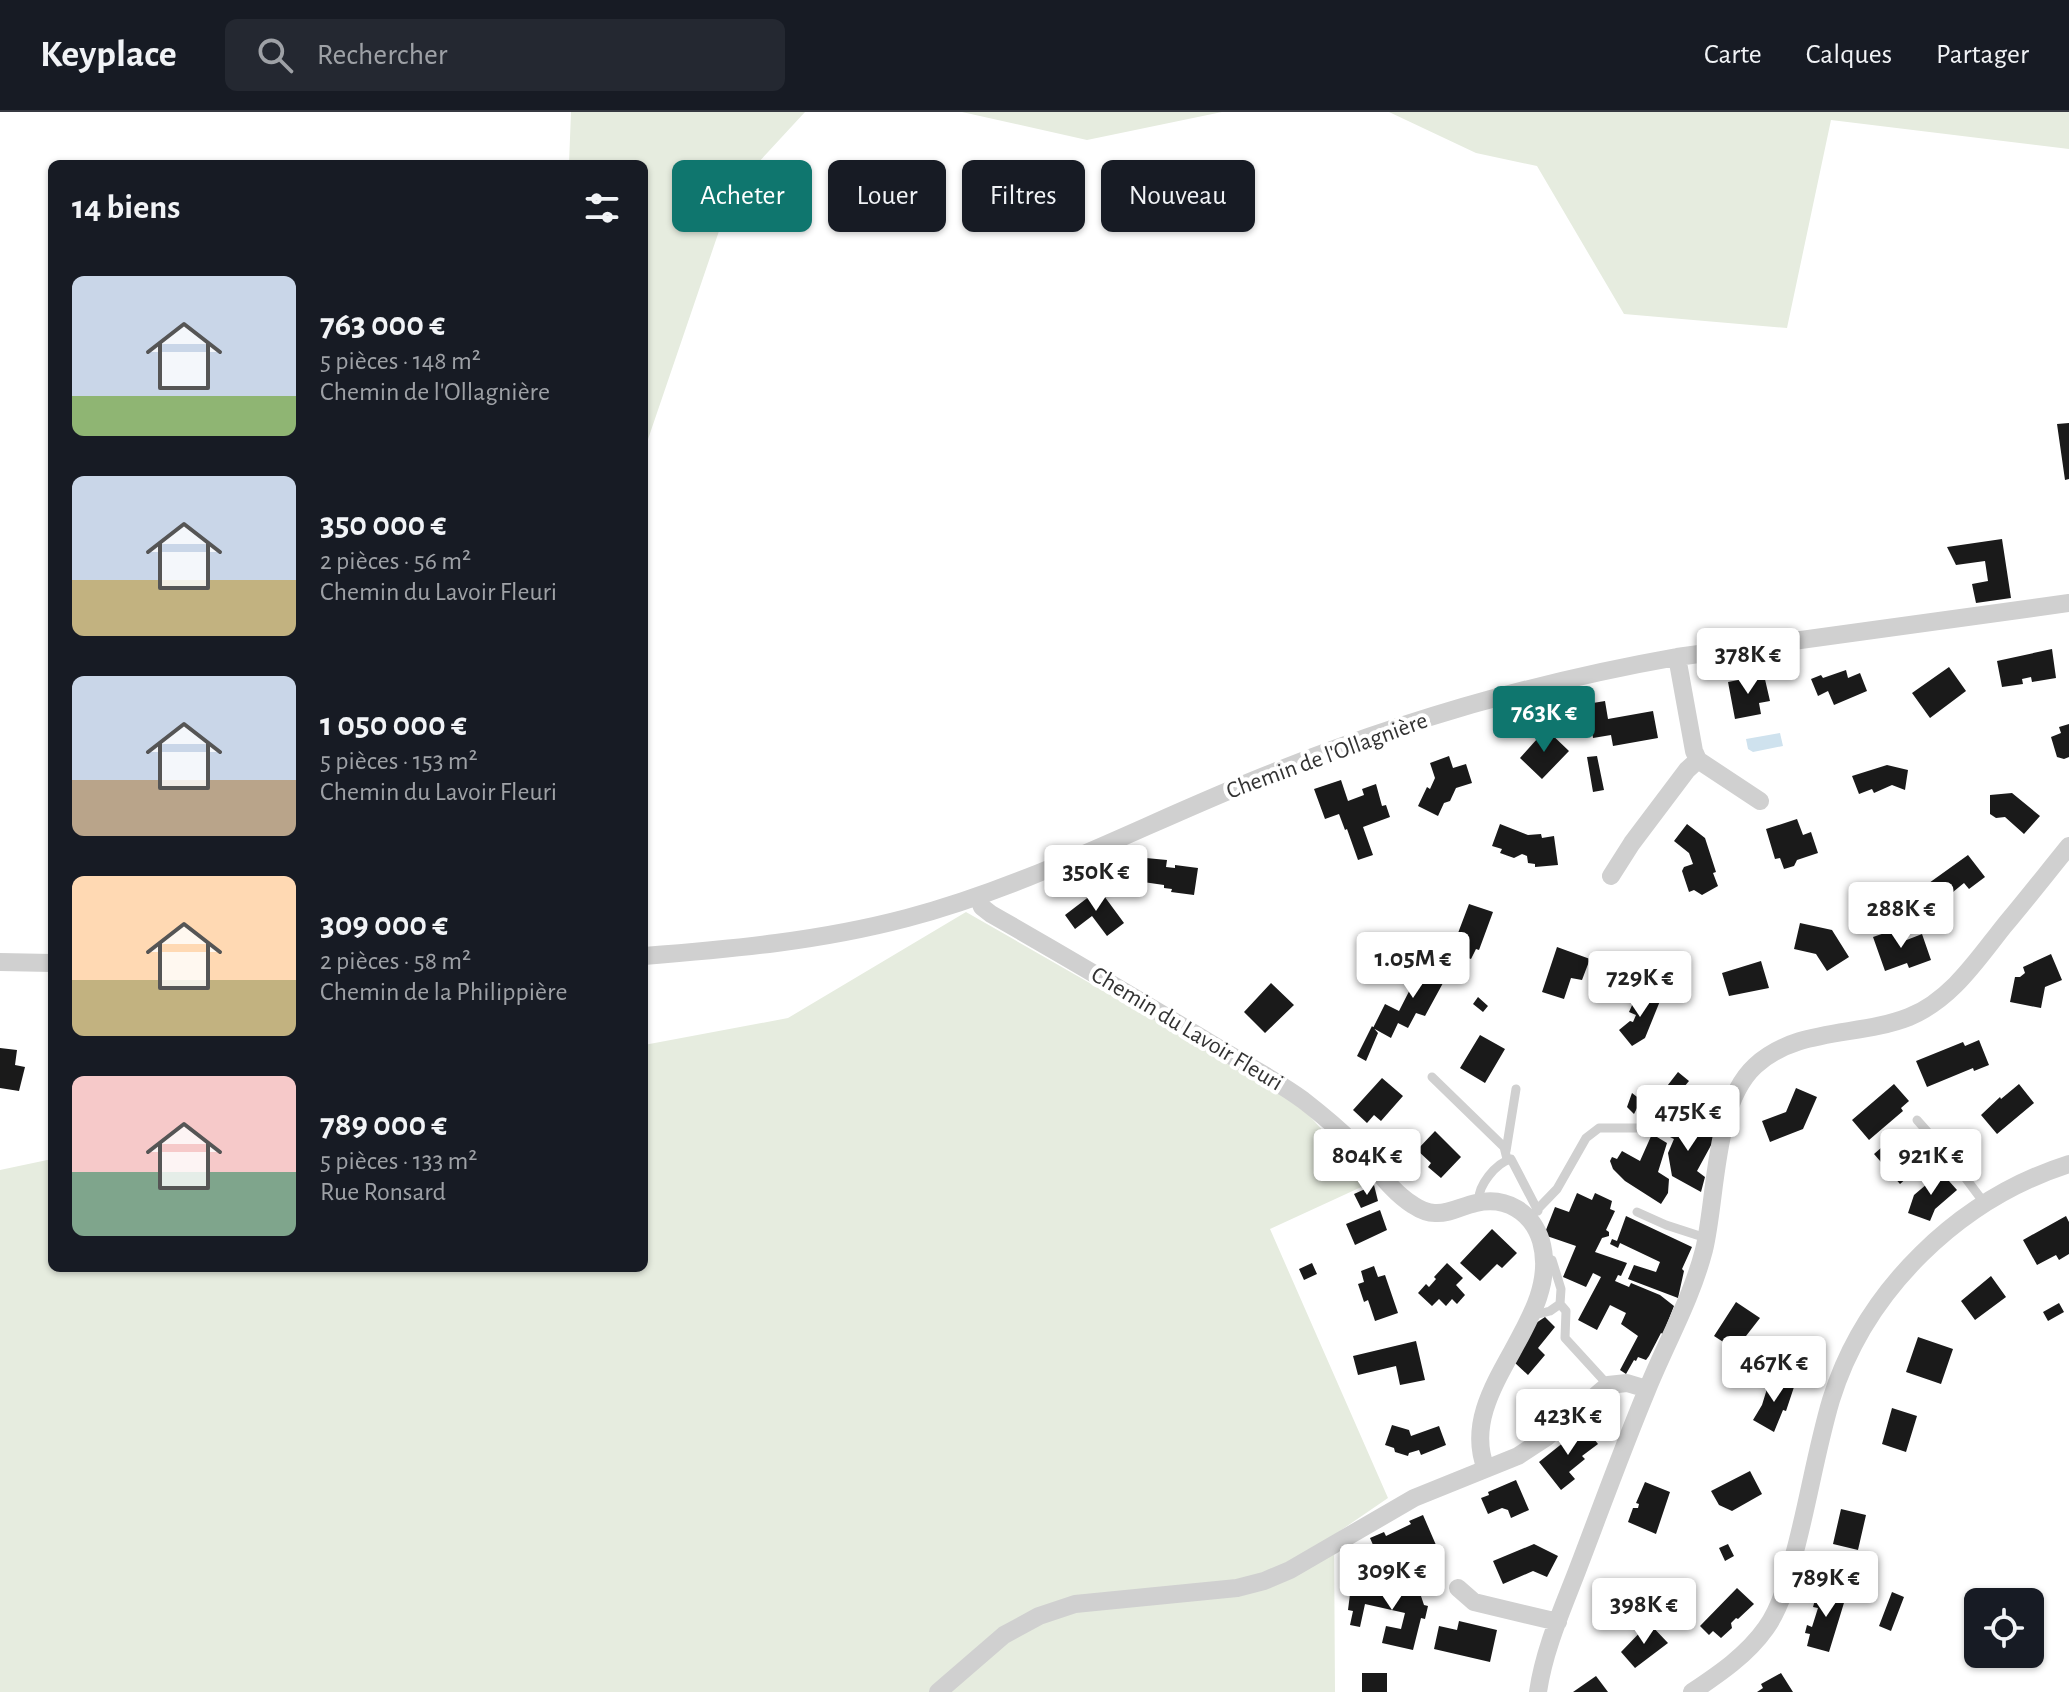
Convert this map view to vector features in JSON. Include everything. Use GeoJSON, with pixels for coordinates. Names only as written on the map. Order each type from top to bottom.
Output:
{"type":"FeatureCollection","features":[{"type":"Feature","properties":{"kind":"street","name":"Chemin de l'Ollagnière"},"geometry":{"type":"LineString","coordinates":[[648,956],[765,946],[830,936],[978,897],[1276,771],[1379,734],[1518,691],[1677,657],[2069,603]]}},
{"type":"Feature","properties":{"kind":"street"},"geometry":{"type":"LineString","coordinates":[[1677,657],[1698,760],[1760,801]]}},
{"type":"Feature","properties":{"kind":"street"},"geometry":{"type":"LineString","coordinates":[[1611,876],[1641,830],[1698,760]]}},
{"type":"Feature","properties":{"kind":"street"},"geometry":{"type":"LineString","coordinates":[[1538,1692],[1541,1672],[1558,1622],[1647,1389],[1694,1284],[1706,1238],[1727,1110],[1748,1074],[1766,1057],[1784,1047],[1807,1038],[1909,1017],[1945,995],[1966,974],[2069,846]]}},
{"type":"Feature","properties":{"kind":"street","name":"Chemin du Lavoir Fleuri"},"geometry":{"type":"LineString","coordinates":[[978,897],[982,907],[991,914],[1100,976],[1299,1098],[1354,1143],[1408,1202],[1428,1213],[1437,1214],[1479,1202],[1496,1201],[1534,1214]]}},
{"type":"Feature","properties":{"kind":"street"},"geometry":{"type":"LineString","coordinates":[[0,962],[48,963]]}},
{"type":"Feature","properties":{"kind":"street"},"geometry":{"type":"LineString","coordinates":[[1692,1692],[1745,1653],[1767,1627],[1781,1599],[1832,1400],[1850,1352],[1894,1283],[1949,1229],[1985,1204],[2018,1184],[2069,1164]]}},
{"type":"Feature","properties":{"kind":"street"},"geometry":{"type":"LineString","coordinates":[[1486,1469],[1480,1446],[1487,1408],[1510,1351],[1542,1288],[1543,1257],[1534,1214]]}},
{"type":"Feature","properties":{"kind":"street"},"geometry":{"type":"LineString","coordinates":[[938,1692],[1004,1635],[1039,1616],[1075,1604],[1237,1588],[1264,1581],[1290,1570],[1414,1498],[1518,1456],[1547,1437],[1608,1385],[1627,1383],[1647,1389]]}},
{"type":"Feature","properties":{"kind":"street"},"geometry":{"type":"LineString","coordinates":[[1458,1588],[1474,1602],[1558,1622]]}},
{"type":"Feature","properties":{"kind":"lane"},"geometry":{"type":"LineString","coordinates":[[1432,1077],[1515,1163],[1534,1214],[1564,1179],[1586,1138],[1599,1128],[1649,1128],[1702,1108],[1727,1110]]}},
{"type":"Feature","properties":{"kind":"lane"},"geometry":{"type":"LineString","coordinates":[[1479,1202],[1480,1187],[1507,1155],[1516,1089]]}},
{"type":"Feature","properties":{"kind":"lane"},"geometry":{"type":"LineString","coordinates":[[1917,1120],[1985,1204]]}},
{"type":"Feature","properties":{"kind":"lane"},"geometry":{"type":"LineString","coordinates":[[1637,1212],[1706,1238]]}},
{"type":"Feature","properties":{"kind":"lane"},"geometry":{"type":"LineString","coordinates":[[1543,1257],[1552,1260],[1561,1289],[1560,1304],[1566,1316],[1565,1338],[1608,1385]]}},
{"type":"Feature","properties":{"kind":"lane"},"geometry":{"type":"LineString","coordinates":[[1530,1316],[1536,1317],[1560,1304]]}},
{"type":"Feature","properties":{"kind":"shaded area"},"geometry":{"type":"Polygon","coordinates":[[[571,112],[805,112],[761,160],[672,160],[672,232],[719,232],[648,439],[648,160],[569,160],[571,112]]]}},
{"type":"Feature","properties":{"kind":"shaded area"},"geometry":{"type":"Polygon","coordinates":[[[962,112],[1222,112],[1087,140],[962,112]]]}},
{"type":"Feature","properties":{"kind":"shaded area"},"geometry":{"type":"Polygon","coordinates":[[[1389,112],[2069,112],[2069,149],[1831,120],[1787,328],[1624,314],[1537,166],[1476,153],[1389,112]]]}},
{"type":"Feature","properties":{"kind":"shaded area"},"geometry":{"type":"Polygon","coordinates":[[[966,912],[1297,1102],[1370,1183],[1270,1229],[1388,1498],[1334,1535],[1335,1692],[0,1692],[0,1170],[48,1160],[48,1272],[648,1272],[648,1044],[788,1018],[966,912]]]}},
{"type":"Feature","properties":{"kind":"water"},"geometry":{"type":"Polygon","coordinates":[[[1780,733],[1783,746],[1753,752],[1748,749],[1746,739],[1780,733]]]}},
{"type":"Feature","properties":{"kind":"building"},"geometry":{"type":"Polygon","coordinates":[[[2069,423],[2069,479],[2065,480],[2057,424],[2069,423]]]}},
{"type":"Feature","properties":{"kind":"building"},"geometry":{"type":"Polygon","coordinates":[[[2002,539],[2011,598],[1976,603],[1972,584],[1988,581],[1985,561],[1956,565],[1947,547],[2002,539]]]}},
{"type":"Feature","properties":{"kind":"building"},"geometry":{"type":"Polygon","coordinates":[[[2052,649],[2056,678],[2032,682],[2031,677],[2022,679],[2023,684],[2002,687],[1997,661],[2052,649]]]}},
{"type":"Feature","properties":{"kind":"building"},"geometry":{"type":"Polygon","coordinates":[[[1949,667],[1966,691],[1930,718],[1912,693],[1949,667]]]}},
{"type":"Feature","properties":{"kind":"building"},"geometry":{"type":"Polygon","coordinates":[[[1846,670],[1848,678],[1860,673],[1867,691],[1834,705],[1828,691],[1818,696],[1811,679],[1846,670]]]}},
{"type":"Feature","properties":{"kind":"building"},"geometry":{"type":"Polygon","coordinates":[[[1764,675],[1770,701],[1759,703],[1761,714],[1735,719],[1728,682],[1764,675]]]}},
{"type":"Feature","properties":{"kind":"building"},"geometry":{"type":"Polygon","coordinates":[[[1605,701],[1608,719],[1653,711],[1658,738],[1613,746],[1611,735],[1593,738],[1587,704],[1605,701]]]}},
{"type":"Feature","properties":{"kind":"building"},"geometry":{"type":"Polygon","coordinates":[[[2069,724],[2069,757],[2064,759],[2057,757],[2051,737],[2061,733],[2059,727],[2069,724]]]}},
{"type":"Feature","properties":{"kind":"building"},"geometry":{"type":"Polygon","coordinates":[[[1546,729],[1569,751],[1542,779],[1520,758],[1546,729]]]}},
{"type":"Feature","properties":{"kind":"building"},"geometry":{"type":"Polygon","coordinates":[[[1449,756],[1453,768],[1466,764],[1472,783],[1456,788],[1438,816],[1418,806],[1435,778],[1430,763],[1449,756]]]}},
{"type":"Feature","properties":{"kind":"building"},"geometry":{"type":"Polygon","coordinates":[[[1597,756],[1604,790],[1593,792],[1587,757],[1597,756]]]}},
{"type":"Feature","properties":{"kind":"building"},"geometry":{"type":"Polygon","coordinates":[[[1887,765],[1908,770],[1905,790],[1892,785],[1874,793],[1872,789],[1859,794],[1852,776],[1887,765]]]}},
{"type":"Feature","properties":{"kind":"building"},"geometry":{"type":"Polygon","coordinates":[[[1341,780],[1348,801],[1364,795],[1362,789],[1376,784],[1382,806],[1386,805],[1390,817],[1363,827],[1373,855],[1358,860],[1339,814],[1325,819],[1314,789],[1341,780]]]}},
{"type":"Feature","properties":{"kind":"building"},"geometry":{"type":"Polygon","coordinates":[[[2012,793],[2040,816],[2024,834],[2005,817],[1996,818],[1990,814],[1990,795],[2012,793]]]}},
{"type":"Feature","properties":{"kind":"building"},"geometry":{"type":"Polygon","coordinates":[[[1797,819],[1803,835],[1811,832],[1818,853],[1797,860],[1794,866],[1784,869],[1780,858],[1775,859],[1766,829],[1797,819]]]}},
{"type":"Feature","properties":{"kind":"building"},"geometry":{"type":"Polygon","coordinates":[[[1500,824],[1528,835],[1541,834],[1542,838],[1554,836],[1558,865],[1535,867],[1522,854],[1514,858],[1500,853],[1502,849],[1492,846],[1500,824]]]}},
{"type":"Feature","properties":{"kind":"building"},"geometry":{"type":"Polygon","coordinates":[[[1687,824],[1705,838],[1716,872],[1713,873],[1718,886],[1702,895],[1694,890],[1689,892],[1682,871],[1693,864],[1689,853],[1674,841],[1687,824]]]}},
{"type":"Feature","properties":{"kind":"building"},"geometry":{"type":"Polygon","coordinates":[[[1968,855],[1985,877],[1969,889],[1964,883],[1942,901],[1929,883],[1968,855]]]}},
{"type":"Feature","properties":{"kind":"building"},"geometry":{"type":"Polygon","coordinates":[[[1146,858],[1167,860],[1166,867],[1198,868],[1194,895],[1171,892],[1172,889],[1164,888],[1164,885],[1143,882],[1146,858]]]}},
{"type":"Feature","properties":{"kind":"building"},"geometry":{"type":"Polygon","coordinates":[[[1099,889],[1124,923],[1107,936],[1092,916],[1075,929],[1065,915],[1099,889]]]}},
{"type":"Feature","properties":{"kind":"building"},"geometry":{"type":"Polygon","coordinates":[[[1469,904],[1493,912],[1479,950],[1476,949],[1471,959],[1454,953],[1458,942],[1455,941],[1469,904]]]}},
{"type":"Feature","properties":{"kind":"building"},"geometry":{"type":"Polygon","coordinates":[[[1800,923],[1832,930],[1849,957],[1827,971],[1816,954],[1794,949],[1800,923]]]}},
{"type":"Feature","properties":{"kind":"building"},"geometry":{"type":"Polygon","coordinates":[[[1899,928],[1904,941],[1922,934],[1931,960],[1909,968],[1907,963],[1885,971],[1873,937],[1899,928]]]}},
{"type":"Feature","properties":{"kind":"building"},"geometry":{"type":"Polygon","coordinates":[[[1557,947],[1590,959],[1582,980],[1571,978],[1564,999],[1542,992],[1557,947]]]}},
{"type":"Feature","properties":{"kind":"building"},"geometry":{"type":"Polygon","coordinates":[[[2051,954],[2062,980],[2045,987],[2041,1008],[2010,1002],[2015,977],[2025,973],[2023,967],[2051,954]]]}},
{"type":"Feature","properties":{"kind":"building"},"geometry":{"type":"Polygon","coordinates":[[[1425,960],[1449,972],[1425,1016],[1416,1013],[1408,1028],[1398,1023],[1391,1038],[1373,1028],[1385,1004],[1399,1011],[1425,960]]]}},
{"type":"Feature","properties":{"kind":"building"},"geometry":{"type":"Polygon","coordinates":[[[1761,961],[1769,988],[1729,996],[1722,973],[1761,961]]]}},
{"type":"Feature","properties":{"kind":"building"},"geometry":{"type":"Polygon","coordinates":[[[1271,983],[1294,1005],[1265,1033],[1244,1012],[1271,983]]]}},
{"type":"Feature","properties":{"kind":"building"},"geometry":{"type":"Polygon","coordinates":[[[1638,992],[1660,1001],[1645,1038],[1632,1046],[1619,1030],[1633,1022],[1636,1015],[1629,1012],[1638,992]]]}},
{"type":"Feature","properties":{"kind":"building"},"geometry":{"type":"Polygon","coordinates":[[[1478,997],[1488,1006],[1483,1012],[1473,1004],[1478,997]]]}},
{"type":"Feature","properties":{"kind":"building"},"geometry":{"type":"Polygon","coordinates":[[[1372,1026],[1378,1033],[1366,1061],[1357,1056],[1372,1026]]]}},
{"type":"Feature","properties":{"kind":"building"},"geometry":{"type":"Polygon","coordinates":[[[1480,1035],[1505,1049],[1485,1083],[1460,1068],[1480,1035]]]}},
{"type":"Feature","properties":{"kind":"building"},"geometry":{"type":"Polygon","coordinates":[[[1979,1040],[1989,1065],[1974,1071],[1973,1068],[1927,1087],[1916,1061],[1963,1042],[1965,1046],[1979,1040]]]}},
{"type":"Feature","properties":{"kind":"building"},"geometry":{"type":"Polygon","coordinates":[[[0,1048],[17,1050],[15,1065],[25,1067],[19,1091],[0,1088],[0,1048]]]}},
{"type":"Feature","properties":{"kind":"building"},"geometry":{"type":"Polygon","coordinates":[[[1678,1072],[1689,1081],[1674,1099],[1681,1105],[1662,1118],[1650,1108],[1678,1072]]]}},
{"type":"Feature","properties":{"kind":"building"},"geometry":{"type":"Polygon","coordinates":[[[1382,1078],[1403,1096],[1381,1121],[1374,1115],[1367,1123],[1353,1110],[1382,1078]]]}},
{"type":"Feature","properties":{"kind":"building"},"geometry":{"type":"Polygon","coordinates":[[[1894,1084],[1909,1101],[1901,1108],[1903,1111],[1869,1140],[1852,1120],[1894,1084]]]}},
{"type":"Feature","properties":{"kind":"building"},"geometry":{"type":"Polygon","coordinates":[[[2019,1084],[2034,1103],[1997,1134],[1981,1115],[2019,1084]]]}},
{"type":"Feature","properties":{"kind":"building"},"geometry":{"type":"Polygon","coordinates":[[[1796,1088],[1817,1097],[1803,1129],[1770,1142],[1762,1121],[1786,1112],[1796,1088]]]}},
{"type":"Feature","properties":{"kind":"building"},"geometry":{"type":"Polygon","coordinates":[[[1632,1093],[1641,1100],[1634,1114],[1627,1107],[1632,1093]]]}},
{"type":"Feature","properties":{"kind":"building"},"geometry":{"type":"Polygon","coordinates":[[[1680,1120],[1715,1138],[1697,1171],[1705,1177],[1701,1192],[1672,1176],[1668,1153],[1674,1139],[1664,1134],[1680,1120]]]}},
{"type":"Feature","properties":{"kind":"building"},"geometry":{"type":"Polygon","coordinates":[[[1435,1131],[1461,1157],[1441,1178],[1428,1167],[1431,1163],[1417,1150],[1435,1131]]]}},
{"type":"Feature","properties":{"kind":"building"},"geometry":{"type":"Polygon","coordinates":[[[1652,1134],[1667,1143],[1658,1172],[1669,1179],[1668,1193],[1661,1204],[1625,1181],[1610,1161],[1612,1157],[1617,1159],[1622,1151],[1640,1161],[1652,1134]]]}},
{"type":"Feature","properties":{"kind":"building"},"geometry":{"type":"Polygon","coordinates":[[[1907,1139],[1924,1158],[1900,1184],[1874,1154],[1889,1141],[1896,1149],[1907,1139]]]}},
{"type":"Feature","properties":{"kind":"building"},"geometry":{"type":"Polygon","coordinates":[[[1941,1172],[1957,1190],[1935,1209],[1930,1221],[1908,1213],[1914,1195],[1941,1172]]]}},
{"type":"Feature","properties":{"kind":"building"},"geometry":{"type":"Polygon","coordinates":[[[1374,1185],[1378,1201],[1361,1208],[1354,1194],[1374,1185]]]}},
{"type":"Feature","properties":{"kind":"building"},"geometry":{"type":"Polygon","coordinates":[[[1577,1193],[1592,1200],[1595,1193],[1612,1201],[1610,1209],[1615,1211],[1606,1230],[1609,1236],[1602,1238],[1595,1252],[1627,1263],[1615,1281],[1629,1287],[1631,1283],[1660,1295],[1674,1306],[1663,1334],[1649,1356],[1646,1360],[1638,1357],[1634,1360],[1626,1374],[1620,1370],[1638,1336],[1621,1324],[1626,1313],[1610,1305],[1597,1330],[1578,1320],[1601,1277],[1593,1273],[1586,1287],[1563,1277],[1576,1246],[1544,1235],[1555,1207],[1569,1212],[1577,1193]]]}},
{"type":"Feature","properties":{"kind":"building"},"geometry":{"type":"Polygon","coordinates":[[[1380,1210],[1387,1230],[1355,1245],[1346,1224],[1380,1210]]]}},
{"type":"Feature","properties":{"kind":"building"},"geometry":{"type":"Polygon","coordinates":[[[1626,1216],[1692,1247],[1682,1269],[1678,1298],[1628,1279],[1634,1265],[1656,1272],[1660,1262],[1620,1243],[1618,1248],[1610,1244],[1612,1239],[1617,1241],[1626,1216]]]}},
{"type":"Feature","properties":{"kind":"building"},"geometry":{"type":"Polygon","coordinates":[[[2066,1216],[2069,1222],[2069,1254],[2059,1260],[2056,1255],[2037,1265],[2023,1240],[2066,1216]]]}},
{"type":"Feature","properties":{"kind":"building"},"geometry":{"type":"Polygon","coordinates":[[[1492,1229],[1517,1253],[1502,1268],[1497,1264],[1480,1281],[1460,1263],[1492,1229]]]}},
{"type":"Feature","properties":{"kind":"building"},"geometry":{"type":"Polygon","coordinates":[[[1312,1263],[1317,1274],[1304,1280],[1299,1269],[1312,1263]]]}},
{"type":"Feature","properties":{"kind":"building"},"geometry":{"type":"Polygon","coordinates":[[[1447,1263],[1463,1278],[1456,1285],[1465,1295],[1457,1304],[1452,1299],[1446,1306],[1439,1299],[1432,1306],[1418,1293],[1426,1284],[1429,1287],[1447,1263]]]}},
{"type":"Feature","properties":{"kind":"building"},"geometry":{"type":"Polygon","coordinates":[[[1374,1266],[1378,1277],[1385,1275],[1398,1313],[1375,1321],[1368,1300],[1364,1302],[1358,1284],[1364,1282],[1361,1271],[1374,1266]]]}},
{"type":"Feature","properties":{"kind":"building"},"geometry":{"type":"Polygon","coordinates":[[[1991,1276],[2006,1297],[1975,1320],[1961,1301],[1991,1276]]]}},
{"type":"Feature","properties":{"kind":"building"},"geometry":{"type":"Polygon","coordinates":[[[1736,1302],[1760,1318],[1739,1345],[1735,1342],[1731,1347],[1714,1336],[1736,1302]]]}},
{"type":"Feature","properties":{"kind":"building"},"geometry":{"type":"Polygon","coordinates":[[[2059,1303],[2064,1312],[2048,1321],[2043,1312],[2059,1303]]]}},
{"type":"Feature","properties":{"kind":"building"},"geometry":{"type":"Polygon","coordinates":[[[1545,1317],[1555,1327],[1538,1348],[1545,1355],[1528,1375],[1514,1362],[1533,1325],[1545,1317]]]}},
{"type":"Feature","properties":{"kind":"building"},"geometry":{"type":"Polygon","coordinates":[[[1918,1337],[1953,1349],[1941,1384],[1906,1372],[1918,1337]]]}},
{"type":"Feature","properties":{"kind":"building"},"geometry":{"type":"Polygon","coordinates":[[[1416,1341],[1425,1380],[1400,1385],[1396,1366],[1358,1375],[1353,1356],[1416,1341]]]}},
{"type":"Feature","properties":{"kind":"building"},"geometry":{"type":"Polygon","coordinates":[[[1770,1379],[1794,1387],[1786,1411],[1783,1410],[1774,1432],[1753,1420],[1762,1405],[1770,1379]]]}},
{"type":"Feature","properties":{"kind":"building"},"geometry":{"type":"Polygon","coordinates":[[[1892,1408],[1917,1416],[1906,1452],[1882,1444],[1892,1408]]]}},
{"type":"Feature","properties":{"kind":"building"},"geometry":{"type":"Polygon","coordinates":[[[1392,1425],[1409,1430],[1411,1436],[1439,1426],[1446,1445],[1421,1455],[1419,1450],[1408,1456],[1395,1452],[1394,1448],[1385,1445],[1392,1425]]]}},
{"type":"Feature","properties":{"kind":"building"},"geometry":{"type":"Polygon","coordinates":[[[1584,1426],[1598,1444],[1582,1456],[1585,1459],[1569,1472],[1575,1479],[1561,1490],[1539,1462],[1584,1426]]]}},
{"type":"Feature","properties":{"kind":"building"},"geometry":{"type":"Polygon","coordinates":[[[1750,1471],[1762,1494],[1732,1511],[1719,1505],[1711,1491],[1750,1471]]]}},
{"type":"Feature","properties":{"kind":"building"},"geometry":{"type":"Polygon","coordinates":[[[1516,1480],[1529,1510],[1511,1518],[1508,1510],[1502,1508],[1488,1514],[1481,1498],[1516,1480]]]}},
{"type":"Feature","properties":{"kind":"building"},"geometry":{"type":"Polygon","coordinates":[[[1645,1482],[1670,1492],[1656,1534],[1628,1522],[1633,1508],[1638,1508],[1639,1504],[1636,1503],[1645,1482]]]}},
{"type":"Feature","properties":{"kind":"building"},"geometry":{"type":"Polygon","coordinates":[[[1841,1509],[1866,1515],[1858,1550],[1833,1544],[1841,1509]]]}},
{"type":"Feature","properties":{"kind":"building"},"geometry":{"type":"Polygon","coordinates":[[[1423,1515],[1436,1545],[1413,1555],[1412,1552],[1383,1568],[1370,1538],[1384,1532],[1386,1536],[1423,1515]]]}},
{"type":"Feature","properties":{"kind":"building"},"geometry":{"type":"Polygon","coordinates":[[[1534,1544],[1558,1556],[1547,1577],[1533,1571],[1503,1584],[1493,1561],[1534,1544]]]}},
{"type":"Feature","properties":{"kind":"building"},"geometry":{"type":"Polygon","coordinates":[[[1728,1544],[1734,1556],[1725,1561],[1719,1548],[1728,1544]]]}},
{"type":"Feature","properties":{"kind":"building"},"geometry":{"type":"Polygon","coordinates":[[[1417,1584],[1424,1605],[1428,1606],[1425,1619],[1421,1618],[1413,1650],[1382,1643],[1386,1626],[1401,1629],[1405,1613],[1365,1604],[1360,1627],[1350,1625],[1353,1611],[1348,1610],[1351,1586],[1394,1596],[1396,1587],[1404,1589],[1417,1584]]]}},
{"type":"Feature","properties":{"kind":"building"},"geometry":{"type":"Polygon","coordinates":[[[1824,1587],[1847,1593],[1829,1652],[1807,1646],[1810,1634],[1805,1633],[1807,1625],[1812,1627],[1818,1608],[1813,1607],[1815,1600],[1820,1601],[1824,1587]]]}},
{"type":"Feature","properties":{"kind":"building"},"geometry":{"type":"Polygon","coordinates":[[[1737,1588],[1754,1604],[1731,1623],[1732,1628],[1721,1638],[1713,1631],[1709,1635],[1700,1626],[1737,1588]]]}},
{"type":"Feature","properties":{"kind":"building"},"geometry":{"type":"Polygon","coordinates":[[[1892,1592],[1904,1597],[1891,1631],[1879,1626],[1892,1592]]]}},
{"type":"Feature","properties":{"kind":"building"},"geometry":{"type":"Polygon","coordinates":[[[1459,1621],[1497,1630],[1490,1662],[1434,1649],[1439,1626],[1457,1630],[1459,1621]]]}},
{"type":"Feature","properties":{"kind":"building"},"geometry":{"type":"Polygon","coordinates":[[[1649,1623],[1668,1643],[1635,1668],[1621,1652],[1649,1623]]]}},
{"type":"Feature","properties":{"kind":"building"},"geometry":{"type":"Polygon","coordinates":[[[1362,1673],[1387,1673],[1387,1692],[1362,1692],[1362,1673]]]}},
{"type":"Feature","properties":{"kind":"building"},"geometry":{"type":"Polygon","coordinates":[[[1781,1673],[1793,1692],[1757,1692],[1763,1688],[1761,1684],[1781,1673]]]}},
{"type":"Feature","properties":{"kind":"building"},"geometry":{"type":"Polygon","coordinates":[[[1596,1676],[1608,1692],[1573,1692],[1596,1676]]]}}]}
